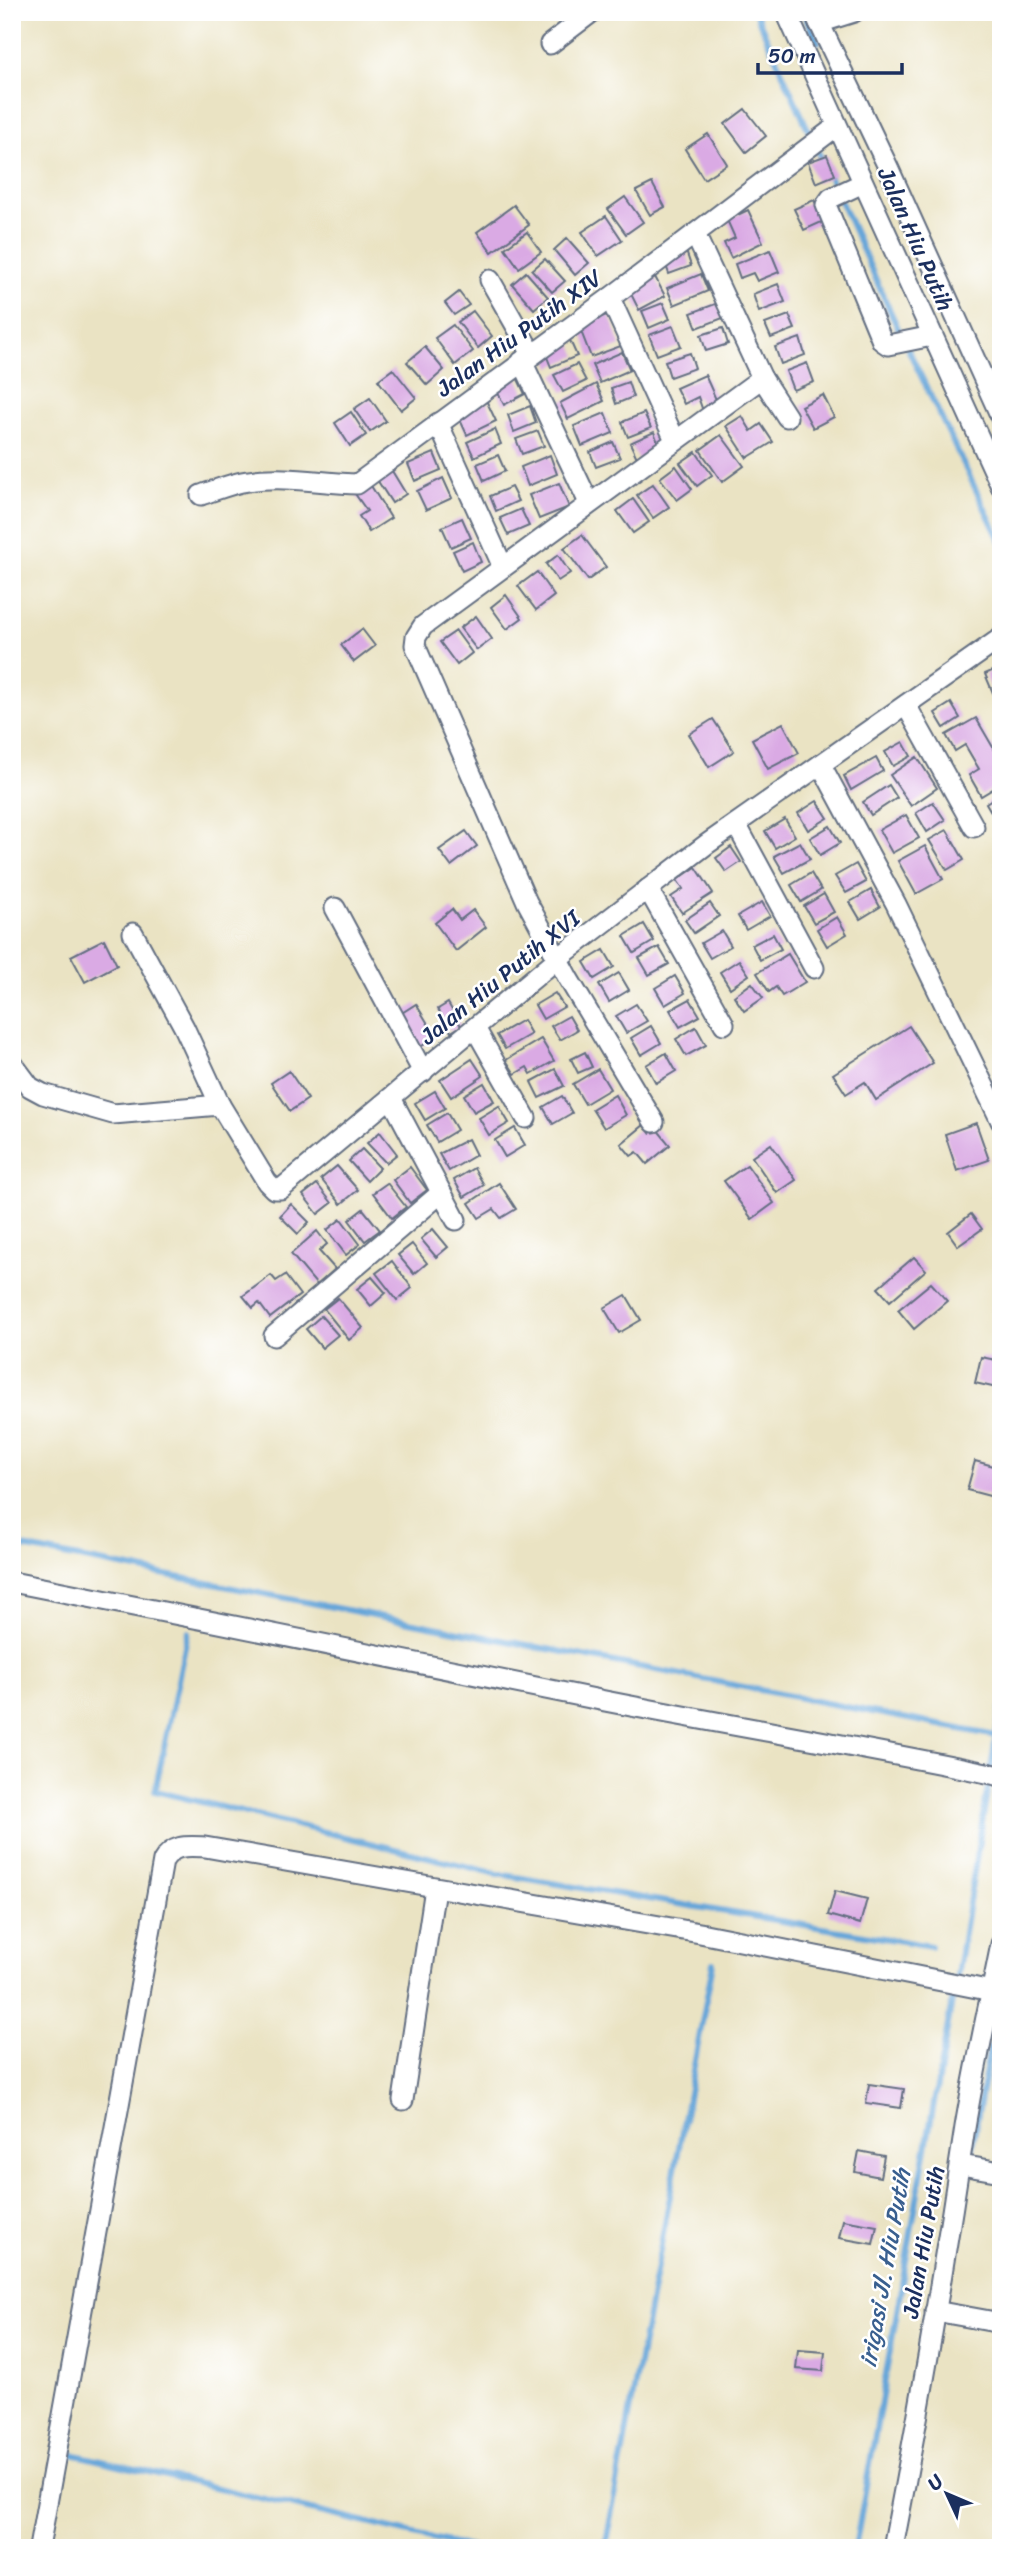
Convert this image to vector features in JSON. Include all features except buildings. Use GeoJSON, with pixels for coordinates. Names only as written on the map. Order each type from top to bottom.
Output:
{"type":"FeatureCollection","features":[{"type":"Feature","properties":{"kind":"street"},"geometry":{"type":"LineString","coordinates":[[550,44],[592,12]]}},
{"type":"Feature","properties":{"kind":"street","name":"Jalan Hiu Putih"},"geometry":{"type":"LineString","coordinates":[[786,12],[1001,486]]}},
{"type":"Feature","properties":{"kind":"street"},"geometry":{"type":"LineString","coordinates":[[817,18],[853,12]]}},
{"type":"Feature","properties":{"kind":"street","name":"Jalan Hiu Putih"},"geometry":{"type":"LineString","coordinates":[[817,18],[1001,417]]}},
{"type":"Feature","properties":{"kind":"street","name":"Jalan Hiu Putih XIV"},"geometry":{"type":"LineString","coordinates":[[201,495],[246,481],[265,479],[357,484],[610,298],[837,126]]}},
{"type":"Feature","properties":{"kind":"street"},"geometry":{"type":"LineString","coordinates":[[888,167],[831,198],[826,205],[882,341],[888,345],[932,335]]}},
{"type":"Feature","properties":{"kind":"street"},"geometry":{"type":"LineString","coordinates":[[695,234],[762,378],[787,417]]}},
{"type":"Feature","properties":{"kind":"street"},"geometry":{"type":"LineString","coordinates":[[490,280],[527,358],[589,503]]}},
{"type":"Feature","properties":{"kind":"street"},"geometry":{"type":"LineString","coordinates":[[610,298],[675,440]]}},
{"type":"Feature","properties":{"kind":"street"},"geometry":{"type":"LineString","coordinates":[[654,1122],[557,959],[527,902],[415,645],[416,637],[424,626],[762,378]]}},
{"type":"Feature","properties":{"kind":"street"},"geometry":{"type":"LineString","coordinates":[[438,423],[503,567]]}},
{"type":"Feature","properties":{"kind":"street","name":"Jalan Hiu Putih XVI"},"geometry":{"type":"LineString","coordinates":[[133,933],[184,1027],[220,1105],[267,1182],[274,1189],[281,1189],[557,959],[648,889],[1001,638]]}},
{"type":"Feature","properties":{"kind":"street"},"geometry":{"type":"LineString","coordinates":[[906,705],[974,827]]}},
{"type":"Feature","properties":{"kind":"street"},"geometry":{"type":"LineString","coordinates":[[821,765],[896,904],[1001,1121]]}},
{"type":"Feature","properties":{"kind":"street"},"geometry":{"type":"LineString","coordinates":[[736,824],[814,968]]}},
{"type":"Feature","properties":{"kind":"street"},"geometry":{"type":"LineString","coordinates":[[648,889],[724,1024]]}},
{"type":"Feature","properties":{"kind":"street"},"geometry":{"type":"LineString","coordinates":[[335,908],[423,1072]]}},
{"type":"Feature","properties":{"kind":"street"},"geometry":{"type":"LineString","coordinates":[[475,1028],[526,1118]]}},
{"type":"Feature","properties":{"kind":"street"},"geometry":{"type":"LineString","coordinates":[[12,1063],[30,1087],[43,1094],[113,1114],[220,1105]]}},
{"type":"Feature","properties":{"kind":"street"},"geometry":{"type":"LineString","coordinates":[[391,1098],[456,1220]]}},
{"type":"Feature","properties":{"kind":"street"},"geometry":{"type":"LineString","coordinates":[[274,1336],[441,1193]]}},
{"type":"Feature","properties":{"kind":"street"},"geometry":{"type":"LineString","coordinates":[[12,1582],[605,1701],[794,1738],[870,1749],[1001,1776]]}},
{"type":"Feature","properties":{"kind":"street"},"geometry":{"type":"LineString","coordinates":[[39,2548],[163,1861],[167,1853],[180,1846],[205,1847],[700,1933],[992,1991]]}},
{"type":"Feature","properties":{"kind":"street"},"geometry":{"type":"LineString","coordinates":[[403,2100],[435,1888]]}},
{"type":"Feature","properties":{"kind":"street","name":"Jalan Hiu Putih"},"geometry":{"type":"LineString","coordinates":[[893,2548],[961,2165],[965,2127],[993,2033],[992,1991],[1001,1944]]}},
{"type":"Feature","properties":{"kind":"street"},"geometry":{"type":"LineString","coordinates":[[961,2165],[1001,2172]]}},
{"type":"Feature","properties":{"kind":"street"},"geometry":{"type":"LineString","coordinates":[[935,2311],[1001,2323]]}},
{"type":"Feature","properties":{"kind":"waterway"},"geometry":{"type":"LineString","coordinates":[[755,12],[896,324],[1001,542]]}},
{"type":"Feature","properties":{"kind":"waterway"},"geometry":{"type":"LineString","coordinates":[[803,12],[818,42]]}},
{"type":"Feature","properties":{"kind":"waterway"},"geometry":{"type":"LineString","coordinates":[[995,419],[1001,433]]}},
{"type":"Feature","properties":{"kind":"waterway"},"geometry":{"type":"LineString","coordinates":[[12,1545],[1001,1737]]}},
{"type":"Feature","properties":{"kind":"waterway"},"geometry":{"type":"LineString","coordinates":[[188,1632],[155,1791],[498,1874],[931,1946]]}},
{"type":"Feature","properties":{"kind":"waterway","name":"irigasi Jl. Hiu Putih"},"geometry":{"type":"LineString","coordinates":[[957,1976],[1001,1707]]}},
{"type":"Feature","properties":{"kind":"waterway"},"geometry":{"type":"LineString","coordinates":[[605,2548],[713,1963]]}},
{"type":"Feature","properties":{"kind":"waterway","name":"irigasi Jl. Hiu Putih"},"geometry":{"type":"LineString","coordinates":[[855,2548],[953,1996]]}},
{"type":"Feature","properties":{"kind":"waterway"},"geometry":{"type":"LineString","coordinates":[[969,2163],[990,2047]]}},
{"type":"Feature","properties":{"kind":"waterway"},"geometry":{"type":"LineString","coordinates":[[59,2451],[474,2548]]}}]}
